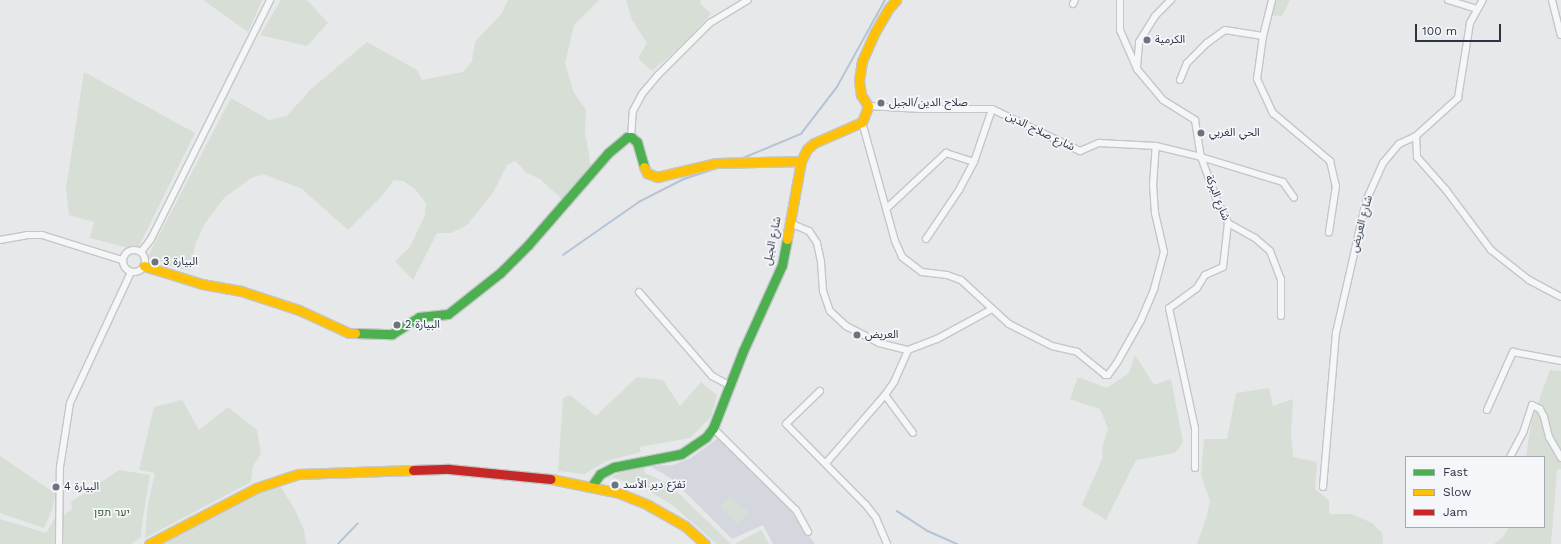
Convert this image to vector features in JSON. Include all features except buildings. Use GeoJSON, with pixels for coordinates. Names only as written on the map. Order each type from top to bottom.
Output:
{"type":"FeatureCollection","features":[{"type":"Feature","properties":{"kind":"street"},"geometry":{"type":"LineString","coordinates":[[141,252],[151,239],[270,0]]}},
{"type":"Feature","properties":{"kind":"street"},"geometry":{"type":"LineString","coordinates":[[748,0],[710,23],[658,75],[642,94],[636,105],[631,124],[631,136],[637,142],[644,168],[648,173],[657,177],[716,164],[801,161]]}},
{"type":"Feature","properties":{"kind":"street"},"geometry":{"type":"LineString","coordinates":[[896,0],[888,8],[875,32],[862,61],[859,80],[861,95],[868,106],[862,122],[895,241],[902,257],[922,272],[947,275],[961,280],[970,286],[1009,324],[1052,346],[1077,352],[1108,376],[1141,320],[1154,289],[1164,252],[1155,213],[1153,185],[1156,146]]}},
{"type":"Feature","properties":{"kind":"street","name":"شارع البركة"},"geometry":{"type":"LineString","coordinates":[[1120,0],[1120,30],[1137,69],[1163,100],[1195,120],[1201,157],[1218,204],[1228,223],[1223,267],[1204,275],[1197,288],[1169,308],[1195,428],[1195,468]]}},
{"type":"Feature","properties":{"kind":"street"},"geometry":{"type":"LineString","coordinates":[[1137,69],[1139,42],[1155,16],[1171,0]]}},
{"type":"Feature","properties":{"kind":"street"},"geometry":{"type":"LineString","coordinates":[[1272,0],[1257,79],[1273,113],[1330,161],[1336,186],[1329,232]]}},
{"type":"Feature","properties":{"kind":"street"},"geometry":{"type":"LineString","coordinates":[[1448,0],[1477,9]]}},
{"type":"Feature","properties":{"kind":"street","name":"شارع العريض"},"geometry":{"type":"LineString","coordinates":[[1323,487],[1336,333],[1366,202],[1382,164],[1399,144],[1416,136],[1458,98],[1470,23],[1483,0]]}},
{"type":"Feature","properties":{"kind":"street"},"geometry":{"type":"LineString","coordinates":[[1552,0],[1561,35]]}},
{"type":"Feature","properties":{"kind":"street"},"geometry":{"type":"LineString","coordinates":[[1180,80],[1187,63],[1207,43],[1225,30],[1264,36]]}},
{"type":"Feature","properties":{"kind":"street","name":"شارع صلاح الدين"},"geometry":{"type":"LineString","coordinates":[[868,106],[922,109],[992,109],[1080,151],[1099,143],[1156,146],[1201,157],[1283,182],[1294,198]]}},
{"type":"Feature","properties":{"kind":"street"},"geometry":{"type":"LineString","coordinates":[[926,239],[960,190],[974,162],[992,109]]}},
{"type":"Feature","properties":{"kind":"street","name":"شارع الجبل"},"geometry":{"type":"LineString","coordinates":[[591,487],[600,474],[614,467],[681,454],[706,437],[713,428],[729,385],[782,266],[801,161],[807,149],[814,143],[862,122]]}},
{"type":"Feature","properties":{"kind":"street"},"geometry":{"type":"LineString","coordinates":[[144,266],[202,284],[241,291],[299,310],[349,333],[392,334],[419,318],[448,314],[500,273],[528,245],[608,153],[622,140],[631,136]]}},
{"type":"Feature","properties":{"kind":"street"},"geometry":{"type":"LineString","coordinates":[[1416,136],[1417,157],[1446,190],[1491,250],[1529,280],[1561,297]]}},
{"type":"Feature","properties":{"kind":"street"},"geometry":{"type":"LineString","coordinates":[[887,208],[946,153],[974,162]]}},
{"type":"Feature","properties":{"kind":"street"},"geometry":{"type":"LineString","coordinates":[[790,223],[809,231],[817,243],[821,262],[823,291],[830,311],[846,326],[880,344],[908,350],[937,339],[992,309]]}},
{"type":"Feature","properties":{"kind":"street"},"geometry":{"type":"LineString","coordinates":[[1228,223],[1255,238],[1270,251],[1281,279],[1280,316]]}},
{"type":"Feature","properties":{"kind":"street"},"geometry":{"type":"LineString","coordinates":[[0,240],[42,234],[122,260]]}},
{"type":"Feature","properties":{"kind":"street"},"geometry":{"type":"LineString","coordinates":[[135,249],[141,252],[145,258],[144,266],[138,271],[131,272],[124,268],[122,260],[128,251],[135,249]]}},
{"type":"Feature","properties":{"kind":"street"},"geometry":{"type":"LineString","coordinates":[[59,544],[60,467],[70,403],[131,272]]}},
{"type":"Feature","properties":{"kind":"street"},"geometry":{"type":"LineString","coordinates":[[639,292],[712,376],[729,385]]}},
{"type":"Feature","properties":{"kind":"street"},"geometry":{"type":"LineString","coordinates":[[826,463],[886,394],[894,382],[908,350]]}},
{"type":"Feature","properties":{"kind":"street"},"geometry":{"type":"LineString","coordinates":[[1487,410],[1513,352],[1561,361]]}},
{"type":"Feature","properties":{"kind":"street"},"geometry":{"type":"LineString","coordinates":[[820,391],[786,424],[826,463],[876,518],[887,544]]}},
{"type":"Feature","properties":{"kind":"street"},"geometry":{"type":"LineString","coordinates":[[886,394],[914,433]]}},
{"type":"Feature","properties":{"kind":"street"},"geometry":{"type":"LineString","coordinates":[[1511,456],[1523,433],[1532,405],[1540,409],[1544,417],[1549,437],[1561,458]]}},
{"type":"Feature","properties":{"kind":"street"},"geometry":{"type":"LineString","coordinates":[[713,428],[796,510],[808,532]]}},
{"type":"Feature","properties":{"kind":"street"},"geometry":{"type":"LineString","coordinates":[[149,544],[256,488],[298,474],[449,469],[547,478],[619,493],[648,505],[684,526],[705,544]]}},
{"type":"Feature","properties":{"kind":"shaded area"},"geometry":{"type":"Polygon","coordinates":[[[718,438],[788,508],[815,544],[773,544],[763,525],[732,539],[672,479],[650,466],[673,465],[691,458],[718,438]]]}},
{"type":"Feature","properties":{"kind":"green space"},"geometry":{"type":"Polygon","coordinates":[[[203,0],[262,0],[248,32],[203,0]]]}},
{"type":"Feature","properties":{"kind":"green space"},"geometry":{"type":"Polygon","coordinates":[[[281,0],[307,0],[328,23],[307,46],[260,35],[281,0]]]}},
{"type":"Feature","properties":{"kind":"green space"},"geometry":{"type":"Polygon","coordinates":[[[508,0],[599,0],[574,25],[565,63],[574,93],[586,110],[585,132],[591,168],[563,200],[540,179],[527,173],[515,161],[507,165],[494,191],[467,225],[451,233],[437,233],[413,280],[395,261],[410,247],[425,215],[426,203],[415,189],[403,181],[394,180],[381,197],[348,230],[302,189],[263,174],[251,178],[224,198],[205,223],[195,245],[190,270],[180,269],[147,258],[231,98],[269,120],[287,116],[310,90],[367,42],[417,70],[422,80],[463,72],[472,61],[475,42],[502,13],[508,0]]]}},
{"type":"Feature","properties":{"kind":"green space"},"geometry":{"type":"Polygon","coordinates":[[[626,0],[701,0],[700,3],[711,14],[684,43],[652,71],[638,58],[647,43],[632,20],[626,0]]]}},
{"type":"Feature","properties":{"kind":"green space"},"geometry":{"type":"Polygon","coordinates":[[[1273,0],[1290,0],[1282,16],[1270,15],[1273,0]]]}},
{"type":"Feature","properties":{"kind":"green space"},"geometry":{"type":"Polygon","coordinates":[[[84,72],[195,133],[137,250],[90,238],[94,222],[69,215],[66,189],[84,72]]]}},
{"type":"Feature","properties":{"kind":"green space"},"geometry":{"type":"Polygon","coordinates":[[[1135,355],[1154,385],[1171,379],[1183,442],[1175,453],[1136,460],[1106,520],[1082,505],[1103,457],[1102,448],[1108,429],[1100,409],[1070,399],[1078,377],[1107,388],[1129,373],[1135,355]]]}},
{"type":"Feature","properties":{"kind":"green space"},"geometry":{"type":"Polygon","coordinates":[[[1550,370],[1561,371],[1561,469],[1557,470],[1551,544],[1494,544],[1504,536],[1508,528],[1545,528],[1545,456],[1526,456],[1531,423],[1550,370]]]}},
{"type":"Feature","properties":{"kind":"green space"},"geometry":{"type":"Polygon","coordinates":[[[637,377],[663,380],[680,406],[701,382],[717,395],[711,417],[690,438],[639,447],[641,452],[607,461],[584,474],[558,471],[563,398],[570,395],[596,416],[637,377]]]}},
{"type":"Feature","properties":{"kind":"green space"},"geometry":{"type":"Polygon","coordinates":[[[1269,388],[1273,406],[1293,399],[1291,434],[1293,457],[1317,462],[1315,489],[1329,500],[1329,514],[1352,514],[1372,523],[1382,533],[1383,544],[1197,544],[1206,519],[1210,501],[1201,475],[1204,439],[1227,439],[1236,393],[1269,388]]]}},
{"type":"Feature","properties":{"kind":"green space"},"geometry":{"type":"Polygon","coordinates":[[[182,400],[199,430],[228,407],[257,430],[261,454],[253,466],[251,482],[145,538],[148,504],[155,473],[139,470],[154,407],[182,400]]]}},
{"type":"Feature","properties":{"kind":"green space"},"geometry":{"type":"Polygon","coordinates":[[[0,456],[56,494],[51,513],[44,528],[0,513],[0,456]]]}},
{"type":"Feature","properties":{"kind":"green space"},"geometry":{"type":"Polygon","coordinates":[[[643,465],[645,473],[669,484],[731,544],[717,544],[671,504],[640,486],[611,477],[626,470],[643,465]]]}},
{"type":"Feature","properties":{"kind":"green space","name":"יער תפן"},"geometry":{"type":"Polygon","coordinates":[[[119,470],[150,475],[141,537],[131,544],[0,544],[0,519],[46,533],[56,516],[64,515],[72,509],[71,502],[119,470]]]}},
{"type":"Feature","properties":{"kind":"green space"},"geometry":{"type":"Polygon","coordinates":[[[279,484],[295,510],[304,530],[306,544],[159,544],[279,484]]]}},
{"type":"Feature","properties":{"kind":"green space"},"geometry":{"type":"Polygon","coordinates":[[[730,496],[749,512],[739,524],[720,507],[730,496]]]}},
{"type":"Feature","properties":{"kind":"green space"},"geometry":{"type":"Polygon","coordinates":[[[761,530],[769,544],[735,544],[761,530]]]}},
{"type":"Feature","properties":{"kind":"waterway"},"geometry":{"type":"LineString","coordinates":[[743,158],[801,134],[837,87],[885,0]]}},
{"type":"Feature","properties":{"kind":"waterway"},"geometry":{"type":"LineString","coordinates":[[563,255],[639,202],[684,179],[721,167]]}},
{"type":"Feature","properties":{"kind":"waterway"},"geometry":{"type":"LineString","coordinates":[[897,511],[928,531],[957,544]]}},
{"type":"Feature","properties":{"kind":"waterway"},"geometry":{"type":"LineString","coordinates":[[338,544],[357,524]]}},
{"type":"Feature","properties":{"kind":"traffic: fast"},"geometry":{"type":"LineString","coordinates":[[355,333],[392,334],[419,317],[448,314],[500,273],[528,245],[608,153],[627,137],[631,137],[637,142],[644,167]]}},
{"type":"Feature","properties":{"kind":"traffic: fast"},"geometry":{"type":"LineString","coordinates":[[591,487],[600,474],[614,467],[681,454],[706,437],[713,428],[743,351],[782,265],[787,239]]}},
{"type":"Feature","properties":{"kind":"traffic: slow"},"geometry":{"type":"LineString","coordinates":[[787,239],[801,161],[807,149],[814,143],[862,122],[868,106],[861,95],[859,80],[862,61],[875,32],[889,8],[896,0]]}},
{"type":"Feature","properties":{"kind":"traffic: slow"},"geometry":{"type":"LineString","coordinates":[[644,167],[647,173],[657,177],[716,163],[801,161]]}},
{"type":"Feature","properties":{"kind":"traffic: slow"},"geometry":{"type":"LineString","coordinates":[[144,266],[202,284],[241,291],[299,310],[349,333],[355,333]]}},
{"type":"Feature","properties":{"kind":"traffic: slow"},"geometry":{"type":"LineString","coordinates":[[149,544],[256,488],[298,474],[413,470]]}},
{"type":"Feature","properties":{"kind":"traffic: slow"},"geometry":{"type":"LineString","coordinates":[[551,479],[619,493],[648,505],[685,526],[705,544]]}},
{"type":"Feature","properties":{"kind":"traffic: jam"},"geometry":{"type":"LineString","coordinates":[[413,470],[449,469],[551,479]]}},
{"type":"Feature","properties":{"kind":"place","name":"الكرمية"},"geometry":{"type":"Point","coordinates":[1147,40]}},
{"type":"Feature","properties":{"kind":"place","name":"صلاح الدين/الجبل"},"geometry":{"type":"Point","coordinates":[881,103]}},
{"type":"Feature","properties":{"kind":"place","name":"الحي الغربي"},"geometry":{"type":"Point","coordinates":[1201,133]}},
{"type":"Feature","properties":{"kind":"place","name":"البيارة 3"},"geometry":{"type":"Point","coordinates":[155,262]}},
{"type":"Feature","properties":{"kind":"place","name":"البيارة 2"},"geometry":{"type":"Point","coordinates":[397,325]}},
{"type":"Feature","properties":{"kind":"place","name":"العريض"},"geometry":{"type":"Point","coordinates":[857,335]}},
{"type":"Feature","properties":{"kind":"place","name":"تفرّع دير الأسد"},"geometry":{"type":"Point","coordinates":[615,485]}},
{"type":"Feature","properties":{"kind":"place","name":"البيارة 4"},"geometry":{"type":"Point","coordinates":[56,487]}}]}
